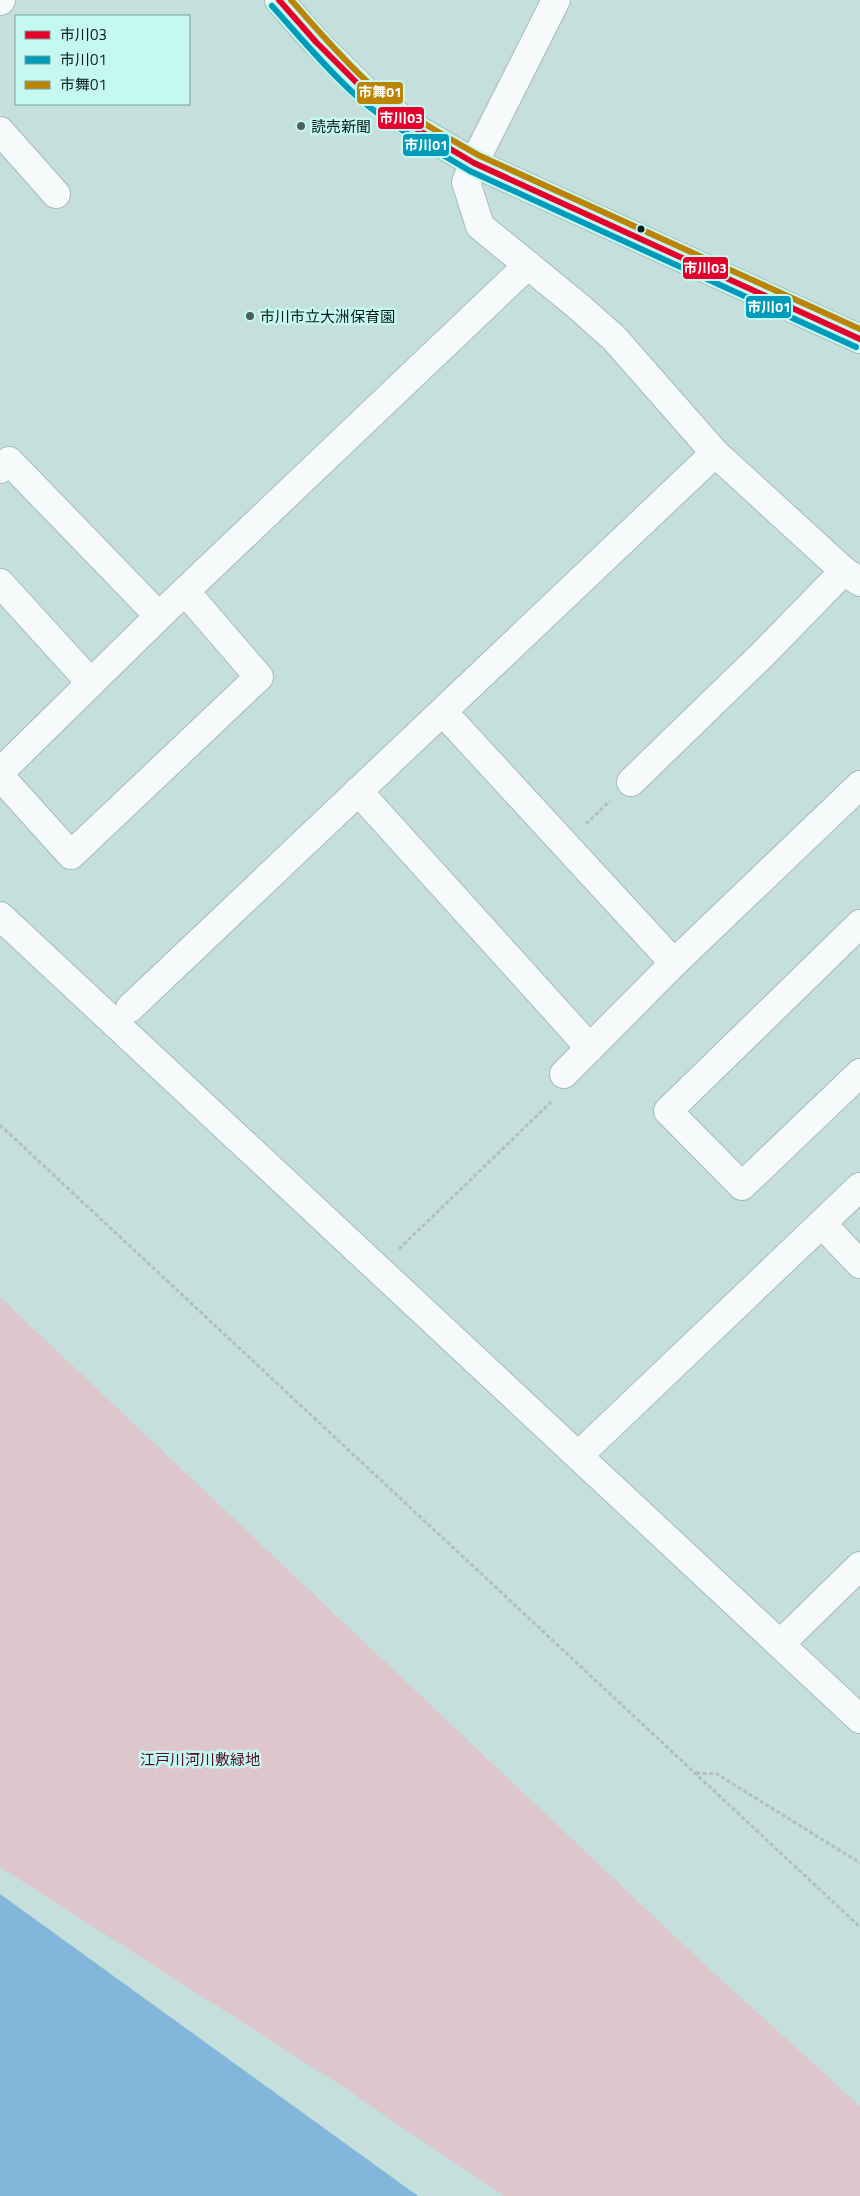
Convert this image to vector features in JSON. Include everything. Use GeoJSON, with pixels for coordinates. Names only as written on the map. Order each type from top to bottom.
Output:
{"type":"FeatureCollection","features":[{"type":"Feature","properties":{"kind":"street"},"geometry":{"type":"LineString","coordinates":[[279,0],[316,42],[367,93],[415,128],[474,163],[860,339]]}},
{"type":"Feature","properties":{"kind":"street"},"geometry":{"type":"LineString","coordinates":[[556,0],[466,182],[480,226],[614,338],[716,453],[852,576],[762,654],[630,782]]}},
{"type":"Feature","properties":{"kind":"street"},"geometry":{"type":"LineString","coordinates":[[0,132],[56,194]]}},
{"type":"Feature","properties":{"kind":"street"},"geometry":{"type":"LineString","coordinates":[[186,592],[259,678],[71,855],[1,768],[528,265]]}},
{"type":"Feature","properties":{"kind":"street"},"geometry":{"type":"LineString","coordinates":[[130,1008],[716,453]]}},
{"type":"Feature","properties":{"kind":"street"},"geometry":{"type":"LineString","coordinates":[[0,469],[9,461],[159,616]]}},
{"type":"Feature","properties":{"kind":"street"},"geometry":{"type":"LineString","coordinates":[[0,583],[91,683]]}},
{"type":"Feature","properties":{"kind":"street"},"geometry":{"type":"LineString","coordinates":[[443,712],[674,963]]}},
{"type":"Feature","properties":{"kind":"street"},"geometry":{"type":"LineString","coordinates":[[564,1074],[674,963],[860,785]]}},
{"type":"Feature","properties":{"kind":"street"},"geometry":{"type":"LineString","coordinates":[[358,791],[590,1048]]}},
{"type":"Feature","properties":{"kind":"street"},"geometry":{"type":"LineString","coordinates":[[0,916],[860,1719]]}},
{"type":"Feature","properties":{"kind":"street"},"geometry":{"type":"LineString","coordinates":[[860,924],[668,1111],[742,1186],[860,1074]]}},
{"type":"Feature","properties":{"kind":"street"},"geometry":{"type":"LineString","coordinates":[[579,1455],[860,1187]]}},
{"type":"Feature","properties":{"kind":"street"},"geometry":{"type":"LineString","coordinates":[[822,1224],[860,1264]]}},
{"type":"Feature","properties":{"kind":"street"},"geometry":{"type":"LineString","coordinates":[[780,1644],[860,1566]]}},
{"type":"Feature","properties":{"kind":"path"},"geometry":{"type":"LineString","coordinates":[[564,845],[630,782]]}},
{"type":"Feature","properties":{"kind":"path"},"geometry":{"type":"LineString","coordinates":[[378,1269],[570,1082],[564,1074]]}},
{"type":"Feature","properties":{"kind":"path"},"geometry":{"type":"LineString","coordinates":[[0,1125],[860,1927]]}},
{"type":"Feature","properties":{"kind":"path"},"geometry":{"type":"LineString","coordinates":[[696,1773],[717,1774],[860,1863]]}},
{"type":"Feature","properties":{"kind":"green space","name":"江戸川河川敷緑地"},"geometry":{"type":"Polygon","coordinates":[[[0,1297],[703,1963],[860,2106],[860,2196],[504,2196],[334,2081],[0,1867],[0,1297]]]}},
{"type":"Feature","properties":{"kind":"water"},"geometry":{"type":"Polygon","coordinates":[[[0,1894],[418,2196],[0,2196],[0,1894]]]}},
{"type":"Feature","properties":{"kind":"transit line","name":"市川03"},"geometry":{"type":"LineString","coordinates":[[279,0],[316,42],[367,93],[415,128],[474,163],[860,339]]}},
{"type":"Feature","properties":{"kind":"transit line","name":"市舞01"},"geometry":{"type":"LineString","coordinates":[[291,0],[340,55],[384,96],[410,115],[478,155],[860,329]]}},
{"type":"Feature","properties":{"kind":"transit line","name":"市川01"},"geometry":{"type":"LineString","coordinates":[[272,6],[326,66],[361,100],[400,129],[470,171],[856,347]]}},
{"type":"Feature","properties":{"kind":"place","name":"読売新聞"},"geometry":{"type":"Point","coordinates":[301,126]}},
{"type":"Feature","properties":{"kind":"place","name":"市川市立大洲保育園"},"geometry":{"type":"Point","coordinates":[250,316]}}]}
